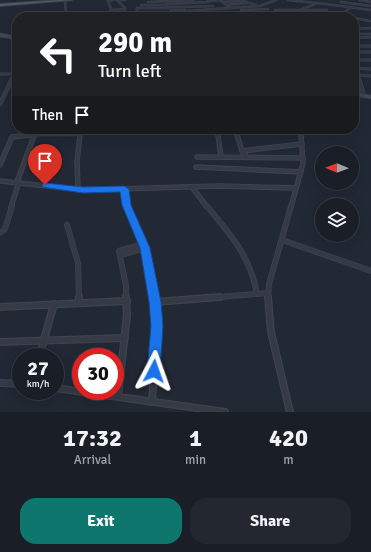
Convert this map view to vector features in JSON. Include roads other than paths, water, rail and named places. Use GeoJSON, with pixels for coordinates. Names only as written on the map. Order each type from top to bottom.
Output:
{"type":"FeatureCollection","features":[{"type":"Feature","properties":{"kind":"main road"},"geometry":{"type":"LineString","coordinates":[[0,5],[71,0]]}},
{"type":"Feature","properties":{"kind":"street"},"geometry":{"type":"LineString","coordinates":[[113,0],[108,1],[111,11],[125,10]]}},
{"type":"Feature","properties":{"kind":"street"},"geometry":{"type":"LineString","coordinates":[[118,0],[125,10]]}},
{"type":"Feature","properties":{"kind":"street"},"geometry":{"type":"LineString","coordinates":[[118,0],[125,0]]}},
{"type":"Feature","properties":{"kind":"street"},"geometry":{"type":"LineString","coordinates":[[137,12],[137,8],[140,5],[152,0]]}},
{"type":"Feature","properties":{"kind":"street"},"geometry":{"type":"LineString","coordinates":[[148,2],[194,0]]}},
{"type":"Feature","properties":{"kind":"street"},"geometry":{"type":"LineString","coordinates":[[137,8],[208,1],[241,0],[277,12]]}},
{"type":"Feature","properties":{"kind":"street"},"geometry":{"type":"LineString","coordinates":[[140,5],[213,10],[260,6],[276,0]]}},
{"type":"Feature","properties":{"kind":"street"},"geometry":{"type":"LineString","coordinates":[[288,0],[315,4]]}},
{"type":"Feature","properties":{"kind":"street"},"geometry":{"type":"LineString","coordinates":[[319,3],[323,0]]}},
{"type":"Feature","properties":{"kind":"street"},"geometry":{"type":"LineString","coordinates":[[360,0],[371,2]]}},
{"type":"Feature","properties":{"kind":"street"},"geometry":{"type":"LineString","coordinates":[[358,4],[363,0]]}},
{"type":"Feature","properties":{"kind":"street"},"geometry":{"type":"LineString","coordinates":[[65,1],[66,12]]}},
{"type":"Feature","properties":{"kind":"street"},"geometry":{"type":"LineString","coordinates":[[165,1],[170,10],[213,6]]}},
{"type":"Feature","properties":{"kind":"street"},"geometry":{"type":"LineString","coordinates":[[208,1],[217,9]]}},
{"type":"Feature","properties":{"kind":"street"},"geometry":{"type":"LineString","coordinates":[[221,1],[231,8],[250,11],[268,9]]}},
{"type":"Feature","properties":{"kind":"street"},"geometry":{"type":"LineString","coordinates":[[324,12],[342,1],[371,6]]}},
{"type":"Feature","properties":{"kind":"street"},"geometry":{"type":"LineString","coordinates":[[183,3],[185,12]]}},
{"type":"Feature","properties":{"kind":"street"},"geometry":{"type":"LineString","coordinates":[[225,5],[250,3]]}},
{"type":"Feature","properties":{"kind":"street"},"geometry":{"type":"LineString","coordinates":[[300,10],[305,6],[313,6],[319,3],[371,10]]}},
{"type":"Feature","properties":{"kind":"street"},"geometry":{"type":"LineString","coordinates":[[344,12],[350,8]]}},
{"type":"Feature","properties":{"kind":"street"},"geometry":{"type":"LineString","coordinates":[[222,9],[225,12]]}},
{"type":"Feature","properties":{"kind":"street"},"geometry":{"type":"LineString","coordinates":[[271,10],[327,10]]}},
{"type":"Feature","properties":{"kind":"street"},"geometry":{"type":"LineString","coordinates":[[303,10],[317,12]]}},
{"type":"Feature","properties":{"kind":"street"},"geometry":{"type":"LineString","coordinates":[[359,19],[370,21]]}},
{"type":"Feature","properties":{"kind":"street"},"geometry":{"type":"LineString","coordinates":[[362,28],[370,21]]}},
{"type":"Feature","properties":{"kind":"street"},"geometry":{"type":"LineString","coordinates":[[359,28],[371,28]]}},
{"type":"Feature","properties":{"kind":"street"},"geometry":{"type":"LineString","coordinates":[[359,34],[371,34]]}},
{"type":"Feature","properties":{"kind":"street"},"geometry":{"type":"LineString","coordinates":[[0,35],[12,37]]}},
{"type":"Feature","properties":{"kind":"street"},"geometry":{"type":"LineString","coordinates":[[359,38],[371,39]]}},
{"type":"Feature","properties":{"kind":"street"},"geometry":{"type":"LineString","coordinates":[[362,41],[371,39]]}},
{"type":"Feature","properties":{"kind":"street"},"geometry":{"type":"LineString","coordinates":[[366,43],[370,46]]}},
{"type":"Feature","properties":{"kind":"street"},"geometry":{"type":"LineString","coordinates":[[359,45],[370,46]]}},
{"type":"Feature","properties":{"kind":"street"},"geometry":{"type":"LineString","coordinates":[[359,52],[371,52]]}},
{"type":"Feature","properties":{"kind":"street"},"geometry":{"type":"LineString","coordinates":[[359,60],[371,60]]}},
{"type":"Feature","properties":{"kind":"street"},"geometry":{"type":"LineString","coordinates":[[359,69],[371,69]]}},
{"type":"Feature","properties":{"kind":"street"},"geometry":{"type":"LineString","coordinates":[[0,74],[12,74]]}},
{"type":"Feature","properties":{"kind":"street"},"geometry":{"type":"LineString","coordinates":[[359,75],[371,76]]}},
{"type":"Feature","properties":{"kind":"street"},"geometry":{"type":"LineString","coordinates":[[0,104],[12,80]]}},
{"type":"Feature","properties":{"kind":"street"},"geometry":{"type":"LineString","coordinates":[[359,80],[364,96]]}},
{"type":"Feature","properties":{"kind":"street"},"geometry":{"type":"LineString","coordinates":[[359,95],[371,97]]}},
{"type":"Feature","properties":{"kind":"street"},"geometry":{"type":"LineString","coordinates":[[0,165],[11,138],[34,136],[39,134],[80,134],[77,161],[78,190]]}},
{"type":"Feature","properties":{"kind":"street"},"geometry":{"type":"LineString","coordinates":[[218,134],[221,157]]}},
{"type":"Feature","properties":{"kind":"street"},"geometry":{"type":"LineString","coordinates":[[237,134],[242,151],[247,158]]}},
{"type":"Feature","properties":{"kind":"street"},"geometry":{"type":"LineString","coordinates":[[290,412],[271,334],[268,293],[301,172],[303,158],[301,134]]}},
{"type":"Feature","properties":{"kind":"street"},"geometry":{"type":"LineString","coordinates":[[0,234],[5,229],[18,182],[34,136]]}},
{"type":"Feature","properties":{"kind":"street"},"geometry":{"type":"LineString","coordinates":[[242,151],[302,144]]}},
{"type":"Feature","properties":{"kind":"street"},"geometry":{"type":"LineString","coordinates":[[197,157],[303,158]]}},
{"type":"Feature","properties":{"kind":"street"},"geometry":{"type":"LineString","coordinates":[[196,167],[301,172]]}},
{"type":"Feature","properties":{"kind":"street"},"geometry":{"type":"LineString","coordinates":[[0,181],[78,190],[218,186],[296,188]]}},
{"type":"Feature","properties":{"kind":"street"},"geometry":{"type":"LineString","coordinates":[[192,187],[247,256],[254,277],[257,294]]}},
{"type":"Feature","properties":{"kind":"street"},"geometry":{"type":"LineString","coordinates":[[124,189],[127,205],[144,246],[155,302],[157,326],[152,402]]}},
{"type":"Feature","properties":{"kind":"street"},"geometry":{"type":"LineString","coordinates":[[67,224],[76,250],[80,272],[78,304]]}},
{"type":"Feature","properties":{"kind":"street"},"geometry":{"type":"LineString","coordinates":[[282,240],[371,271]]}},
{"type":"Feature","properties":{"kind":"street"},"geometry":{"type":"LineString","coordinates":[[124,348],[127,302],[120,255],[121,250],[144,246]]}},
{"type":"Feature","properties":{"kind":"street"},"geometry":{"type":"LineString","coordinates":[[155,302],[268,293]]}},
{"type":"Feature","properties":{"kind":"street"},"geometry":{"type":"LineString","coordinates":[[0,307],[127,302]]}},
{"type":"Feature","properties":{"kind":"street"},"geometry":{"type":"LineString","coordinates":[[42,348],[54,304]]}},
{"type":"Feature","properties":{"kind":"street"},"geometry":{"type":"LineString","coordinates":[[0,342],[125,338]]}},
{"type":"Feature","properties":{"kind":"street"},"geometry":{"type":"LineString","coordinates":[[0,383],[12,384]]}},
{"type":"Feature","properties":{"kind":"street"},"geometry":{"type":"LineString","coordinates":[[124,397],[225,412]]}}]}
